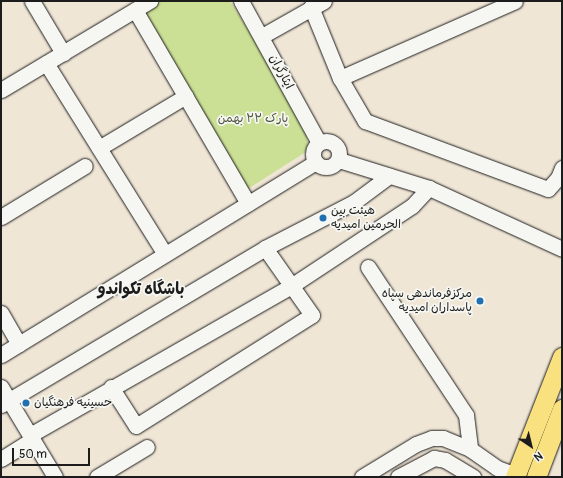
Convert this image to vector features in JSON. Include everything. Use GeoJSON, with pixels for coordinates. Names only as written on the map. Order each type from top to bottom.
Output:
{"type":"FeatureCollection","features":[{"type":"Feature","properties":{"kind":"main road"},"geometry":{"type":"LineString","coordinates":[[515,476],[562,357]]}},
{"type":"Feature","properties":{"kind":"main road"},"geometry":{"type":"LineString","coordinates":[[536,477],[562,410]]}},
{"type":"Feature","properties":{"kind":"street"},"geometry":{"type":"LineString","coordinates":[[32,1],[63,53]]}},
{"type":"Feature","properties":{"kind":"street"},"geometry":{"type":"LineString","coordinates":[[1,90],[150,1]]}},
{"type":"Feature","properties":{"kind":"street","name":"ایثارگران"},"geometry":{"type":"LineString","coordinates":[[241,1],[262,36],[319,144]]}},
{"type":"Feature","properties":{"kind":"street"},"geometry":{"type":"LineString","coordinates":[[340,78],[515,1]]}},
{"type":"Feature","properties":{"kind":"street"},"geometry":{"type":"LineString","coordinates":[[262,36],[318,4],[340,78],[365,121],[548,189],[558,178],[562,168]]}},
{"type":"Feature","properties":{"kind":"street"},"geometry":{"type":"LineString","coordinates":[[135,10],[248,203]]}},
{"type":"Feature","properties":{"kind":"street"},"geometry":{"type":"LineString","coordinates":[[46,63],[165,254]]}},
{"type":"Feature","properties":{"kind":"street"},"geometry":{"type":"LineString","coordinates":[[99,148],[186,96]]}},
{"type":"Feature","properties":{"kind":"street"},"geometry":{"type":"LineString","coordinates":[[333,143],[339,150],[339,160],[330,167],[322,167],[316,162],[314,150],[319,144],[333,143]]}},
{"type":"Feature","properties":{"kind":"street"},"geometry":{"type":"LineString","coordinates":[[339,160],[429,188],[562,249]]}},
{"type":"Feature","properties":{"kind":"street"},"geometry":{"type":"LineString","coordinates":[[1,355],[316,162]]}},
{"type":"Feature","properties":{"kind":"street"},"geometry":{"type":"LineString","coordinates":[[1,217],[85,166]]}},
{"type":"Feature","properties":{"kind":"street"},"geometry":{"type":"LineString","coordinates":[[5,402],[265,248],[354,202],[388,176]]}},
{"type":"Feature","properties":{"kind":"street"},"geometry":{"type":"LineString","coordinates":[[1,459],[32,437],[111,387],[291,286],[412,206],[429,188]]}},
{"type":"Feature","properties":{"kind":"street"},"geometry":{"type":"LineString","coordinates":[[111,387],[136,426],[312,315],[265,248]]}},
{"type":"Feature","properties":{"kind":"street"},"geometry":{"type":"LineString","coordinates":[[368,267],[466,415],[470,449]]}},
{"type":"Feature","properties":{"kind":"street"},"geometry":{"type":"LineString","coordinates":[[1,313],[19,344]]}},
{"type":"Feature","properties":{"kind":"street"},"geometry":{"type":"LineString","coordinates":[[1,387],[5,402],[32,437],[55,477]]}},
{"type":"Feature","properties":{"kind":"street"},"geometry":{"type":"LineString","coordinates":[[362,477],[416,444],[432,438],[443,438],[470,449],[497,468],[515,476]]}},
{"type":"Feature","properties":{"kind":"street"},"geometry":{"type":"LineString","coordinates":[[97,477],[147,447]]}},
{"type":"Feature","properties":{"kind":"street"},"geometry":{"type":"LineString","coordinates":[[398,477],[434,458],[445,460],[473,477]]}},
{"type":"Feature","properties":{"kind":"green space","name":"پارک ۲۲ بهمن"},"geometry":{"type":"Polygon","coordinates":[[[162,1],[230,1],[290,97],[305,127],[309,150],[246,190],[141,14],[162,1]]]}},
{"type":"Feature","properties":{"kind":"place","name":"هیئت بین الحرمین امیدیه"},"geometry":{"type":"Point","coordinates":[323,218]}},
{"type":"Feature","properties":{"kind":"place","name":"مرکزفرماندهی سپاه پاسداران امیدیه"},"geometry":{"type":"Point","coordinates":[480,301]}},
{"type":"Feature","properties":{"kind":"place","name":"حسینیه فرهنگیان"},"geometry":{"type":"Point","coordinates":[26,403]}},
{"type":"Feature","properties":{"kind":"district","name":"باشگاه تکواندو"},"geometry":{"type":"Point","coordinates":[141,289]}}]}
